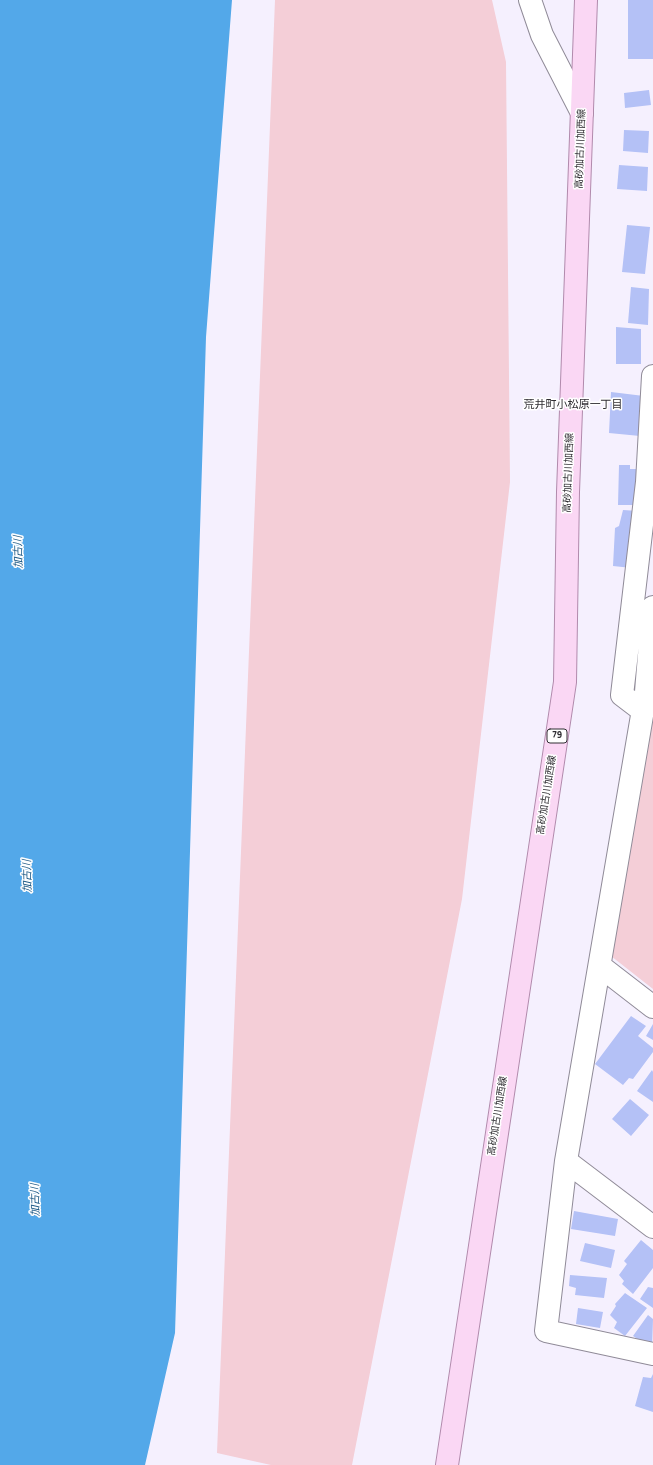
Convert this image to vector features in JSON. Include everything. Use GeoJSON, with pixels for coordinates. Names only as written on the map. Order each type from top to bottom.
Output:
{"type":"FeatureCollection","features":[{"type":"Feature","properties":{"kind":"main road","name":"高砂加古川加西線"},"geometry":{"type":"LineString","coordinates":[[447,1465],[565,682],[568,492],[586,0]]}},
{"type":"Feature","properties":{"kind":"street"},"geometry":{"type":"LineString","coordinates":[[530,0],[542,35],[582,113]]}},
{"type":"Feature","properties":{"kind":"street"},"geometry":{"type":"LineString","coordinates":[[647,696],[622,695],[647,482],[653,376]]}},
{"type":"Feature","properties":{"kind":"street"},"geometry":{"type":"LineString","coordinates":[[653,607],[647,696],[566,1161],[546,1331],[653,1354]]}},
{"type":"Feature","properties":{"kind":"street"},"geometry":{"type":"LineString","coordinates":[[600,966],[653,1007]]}},
{"type":"Feature","properties":{"kind":"street"},"geometry":{"type":"LineString","coordinates":[[566,1161],[653,1227]]}},
{"type":"Feature","properties":{"kind":"shaded area"},"geometry":{"type":"Polygon","coordinates":[[[275,0],[492,0],[506,62],[510,482],[462,899],[352,1465],[271,1465],[217,1453],[275,0]]]}},
{"type":"Feature","properties":{"kind":"shaded area"},"geometry":{"type":"Polygon","coordinates":[[[653,716],[653,989],[611,956],[653,716]]]}},
{"type":"Feature","properties":{"kind":"water","name":"加古川"},"geometry":{"type":"Polygon","coordinates":[[[0,0],[232,0],[206,337],[175,1333],[145,1465],[0,1465],[0,0]]]}},
{"type":"Feature","properties":{"kind":"building"},"geometry":{"type":"Polygon","coordinates":[[[628,0],[653,0],[653,59],[628,59],[628,0]]]}},
{"type":"Feature","properties":{"kind":"building"},"geometry":{"type":"Polygon","coordinates":[[[649,90],[651,105],[625,108],[624,93],[649,90]]]}},
{"type":"Feature","properties":{"kind":"building"},"geometry":{"type":"Polygon","coordinates":[[[624,130],[649,131],[648,153],[623,151],[624,130]]]}},
{"type":"Feature","properties":{"kind":"building"},"geometry":{"type":"Polygon","coordinates":[[[619,165],[648,167],[647,191],[617,189],[619,165]]]}},
{"type":"Feature","properties":{"kind":"building"},"geometry":{"type":"Polygon","coordinates":[[[627,225],[650,227],[645,274],[622,272],[627,225]]]}},
{"type":"Feature","properties":{"kind":"building"},"geometry":{"type":"Polygon","coordinates":[[[631,287],[649,289],[648,325],[628,323],[631,287]]]}},
{"type":"Feature","properties":{"kind":"building"},"geometry":{"type":"Polygon","coordinates":[[[616,327],[641,329],[641,364],[616,364],[616,327]]]}},
{"type":"Feature","properties":{"kind":"building"},"geometry":{"type":"Polygon","coordinates":[[[611,392],[644,396],[640,436],[609,433],[611,392]]]}},
{"type":"Feature","properties":{"kind":"building"},"geometry":{"type":"Polygon","coordinates":[[[619,465],[630,465],[630,469],[636,469],[636,480],[639,480],[638,505],[618,505],[619,465]]]}},
{"type":"Feature","properties":{"kind":"building"},"geometry":{"type":"Polygon","coordinates":[[[623,510],[639,511],[632,568],[613,566],[615,528],[619,526],[623,510]]]}},
{"type":"Feature","properties":{"kind":"building"},"geometry":{"type":"Polygon","coordinates":[[[631,1016],[646,1026],[638,1036],[653,1048],[653,1052],[633,1079],[629,1078],[623,1085],[595,1064],[631,1016]]]}},
{"type":"Feature","properties":{"kind":"building"},"geometry":{"type":"Polygon","coordinates":[[[653,1024],[653,1040],[646,1036],[653,1024]]]}},
{"type":"Feature","properties":{"kind":"building"},"geometry":{"type":"Polygon","coordinates":[[[652,1070],[653,1072],[653,1102],[637,1091],[652,1070]]]}},
{"type":"Feature","properties":{"kind":"building"},"geometry":{"type":"Polygon","coordinates":[[[630,1099],[649,1115],[631,1136],[612,1119],[630,1099]]]}},
{"type":"Feature","properties":{"kind":"building"},"geometry":{"type":"Polygon","coordinates":[[[574,1211],[618,1219],[615,1236],[571,1229],[574,1211]]]}},
{"type":"Feature","properties":{"kind":"building"},"geometry":{"type":"Polygon","coordinates":[[[641,1240],[653,1250],[653,1268],[633,1294],[622,1284],[624,1281],[619,1275],[627,1264],[624,1261],[641,1240]]]}},
{"type":"Feature","properties":{"kind":"building"},"geometry":{"type":"Polygon","coordinates":[[[585,1243],[615,1250],[611,1268],[580,1261],[585,1243]]]}},
{"type":"Feature","properties":{"kind":"building"},"geometry":{"type":"Polygon","coordinates":[[[570,1275],[607,1278],[604,1298],[575,1295],[576,1288],[569,1286],[570,1275]]]}},
{"type":"Feature","properties":{"kind":"building"},"geometry":{"type":"Polygon","coordinates":[[[648,1287],[653,1288],[653,1308],[640,1299],[648,1287]]]}},
{"type":"Feature","properties":{"kind":"building"},"geometry":{"type":"Polygon","coordinates":[[[625,1293],[647,1308],[625,1336],[614,1328],[617,1322],[610,1315],[616,1306],[615,1304],[625,1293]]]}},
{"type":"Feature","properties":{"kind":"building"},"geometry":{"type":"Polygon","coordinates":[[[578,1308],[603,1312],[600,1328],[576,1324],[578,1308]]]}},
{"type":"Feature","properties":{"kind":"building"},"geometry":{"type":"Polygon","coordinates":[[[648,1315],[653,1319],[652,1349],[633,1336],[648,1315]]]}},
{"type":"Feature","properties":{"kind":"building"},"geometry":{"type":"Polygon","coordinates":[[[653,1374],[653,1412],[635,1406],[643,1377],[651,1378],[653,1374]]]}},
{"type":"Feature","properties":{"kind":"district","name":"荒井町小松原一丁目"},"geometry":{"type":"Point","coordinates":[573,405]}}]}
